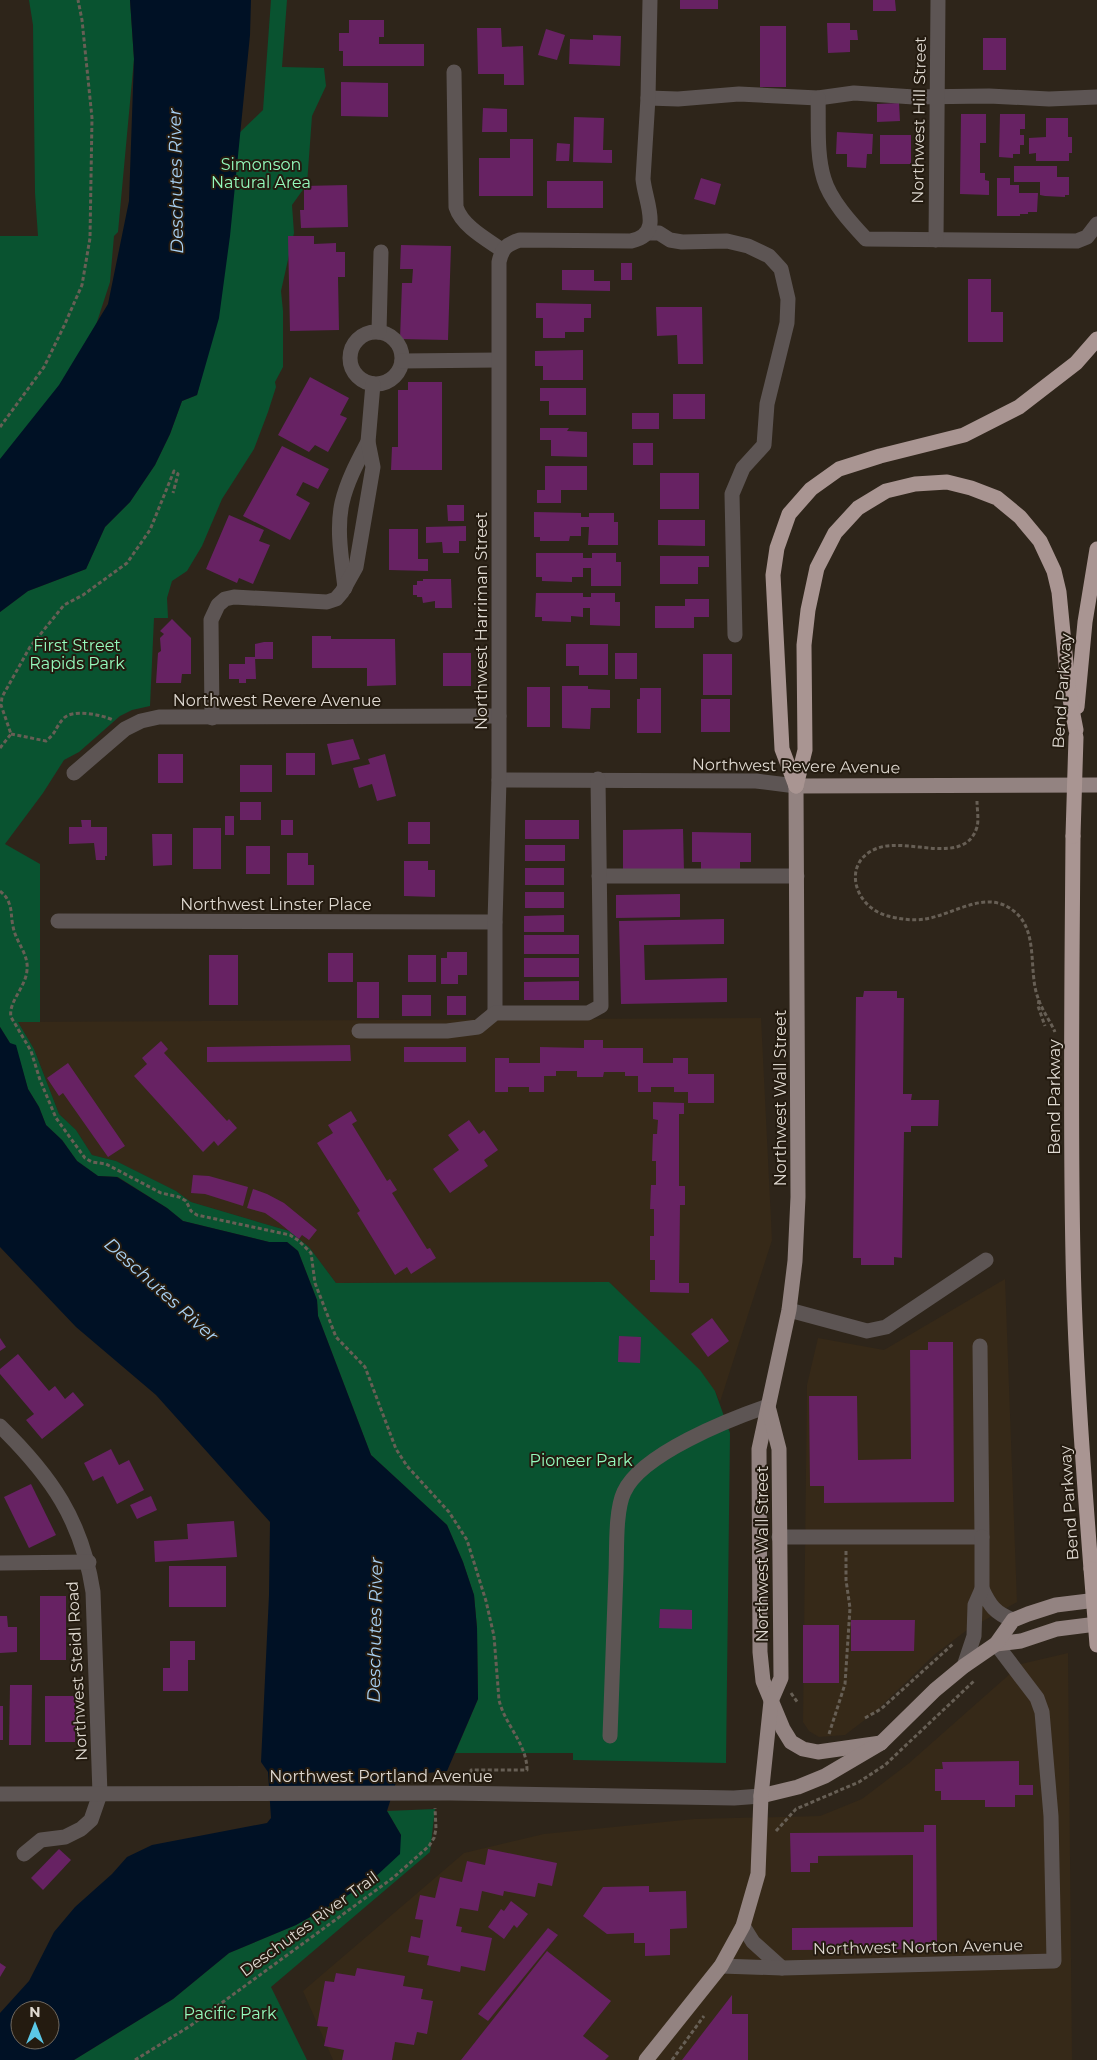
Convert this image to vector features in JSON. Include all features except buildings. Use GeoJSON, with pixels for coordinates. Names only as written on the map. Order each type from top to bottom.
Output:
{"type":"FeatureCollection","features":[{"type":"Feature","properties":{"kind":"highway"},"geometry":{"type":"LineString","coordinates":[[796,786],[782,749],[773,574],[777,548],[789,514],[811,489],[839,469],[880,456],[964,435],[1019,407],[1076,363],[1097,339]]}},
{"type":"Feature","properties":{"kind":"highway"},"geometry":{"type":"LineString","coordinates":[[796,786],[805,750],[804,645],[808,610],[817,568],[835,533],[858,508],[886,492],[915,484],[947,482],[972,488],[997,498],[1024,520],[1040,541],[1052,566],[1059,592],[1069,694],[1076,734]]}},
{"type":"Feature","properties":{"kind":"highway","name":"Bend Parkway"},"geometry":{"type":"LineString","coordinates":[[1097,550],[1084,630],[1076,734],[1071,1058],[1073,1256],[1079,1399],[1097,1645]]}},
{"type":"Feature","properties":{"kind":"main road","name":"Northwest Revere Avenue"},"geometry":{"type":"LineString","coordinates":[[796,786],[1095,785]]}},
{"type":"Feature","properties":{"kind":"main road","name":"Northwest Wall Street"},"geometry":{"type":"LineString","coordinates":[[770,1702],[763,1681],[760,1652],[759,1449],[788,1310],[795,1261],[798,1197],[796,786]]}},
{"type":"Feature","properties":{"kind":"main road","name":"Northwest Wall Street"},"geometry":{"type":"LineString","coordinates":[[646,2060],[720,1966],[743,1926],[758,1874],[761,1796],[770,1702],[781,1678],[779,1449],[768,1406]]}},
{"type":"Feature","properties":{"kind":"main road"},"geometry":{"type":"LineString","coordinates":[[760,1472],[768,1494],[770,1530],[779,1537]]}},
{"type":"Feature","properties":{"kind":"main road"},"geometry":{"type":"LineString","coordinates":[[761,1796],[798,1787],[825,1776],[881,1743],[935,1690],[964,1666],[996,1644],[1013,1620],[1056,1605],[1097,1600]]}},
{"type":"Feature","properties":{"kind":"main road"},"geometry":{"type":"LineString","coordinates":[[996,1644],[1021,1641],[1057,1629],[1097,1624]]}},
{"type":"Feature","properties":{"kind":"main road"},"geometry":{"type":"LineString","coordinates":[[770,1702],[791,1742],[803,1749],[818,1752],[832,1751],[881,1743]]}},
{"type":"Feature","properties":{"kind":"street"},"geometry":{"type":"LineString","coordinates":[[645,236],[651,215],[644,193],[650,0]]}},
{"type":"Feature","properties":{"kind":"street","name":"Northwest Hill Street"},"geometry":{"type":"LineString","coordinates":[[936,240],[938,0]]}},
{"type":"Feature","properties":{"kind":"street"},"geometry":{"type":"LineString","coordinates":[[454,72],[456,207],[458,216],[502,250],[509,243],[520,240],[631,241],[658,233],[670,240],[682,242],[727,241],[748,246],[769,256],[781,269],[788,299],[787,323],[767,404],[764,445],[743,468],[732,494],[735,635]]}},
{"type":"Feature","properties":{"kind":"street"},"geometry":{"type":"LineString","coordinates":[[648,98],[678,99],[739,94],[818,98],[854,93],[1049,99],[1097,97]]}},
{"type":"Feature","properties":{"kind":"street"},"geometry":{"type":"LineString","coordinates":[[818,98],[820,158],[824,181],[847,219],[866,239],[1077,241],[1087,237],[1095,227]]}},
{"type":"Feature","properties":{"kind":"street","name":"Northwest Harriman Street"},"geometry":{"type":"LineString","coordinates":[[495,1013],[495,922],[499,780],[498,360],[499,262],[502,250]]}},
{"type":"Feature","properties":{"kind":"street"},"geometry":{"type":"LineString","coordinates":[[379,332],[381,252]]}},
{"type":"Feature","properties":{"kind":"street"},"geometry":{"type":"LineString","coordinates":[[379,332],[389,335],[397,342],[402,351],[402,362],[399,371],[392,379],[383,384],[373,384],[363,381],[355,374],[350,365],[350,355],[353,345],[360,337],[369,333],[379,332]]}},
{"type":"Feature","properties":{"kind":"street"},"geometry":{"type":"LineString","coordinates":[[402,362],[498,360]]}},
{"type":"Feature","properties":{"kind":"street"},"geometry":{"type":"LineString","coordinates":[[212,718],[212,620],[218,605],[225,599],[234,597],[327,602],[336,599],[345,588],[356,567],[373,467],[368,442],[373,384]]}},
{"type":"Feature","properties":{"kind":"street"},"geometry":{"type":"LineString","coordinates":[[345,588],[339,525],[342,502],[350,479],[368,442]]}},
{"type":"Feature","properties":{"kind":"street","name":"Northwest Revere Avenue"},"geometry":{"type":"LineString","coordinates":[[74,773],[125,729],[140,720],[159,717],[499,716]]}},
{"type":"Feature","properties":{"kind":"street","name":"Northwest Revere Avenue"},"geometry":{"type":"LineString","coordinates":[[499,780],[756,782],[796,786]]}},
{"type":"Feature","properties":{"kind":"street"},"geometry":{"type":"LineString","coordinates":[[359,1031],[447,1031],[478,1027],[495,1013],[588,1013],[601,1006],[598,780]]}},
{"type":"Feature","properties":{"kind":"street"},"geometry":{"type":"LineString","coordinates":[[599,876],[797,876]]}},
{"type":"Feature","properties":{"kind":"street","name":"Northwest Linster Place"},"geometry":{"type":"LineString","coordinates":[[58,921],[495,922]]}},
{"type":"Feature","properties":{"kind":"street"},"geometry":{"type":"LineString","coordinates":[[788,1310],[867,1331],[886,1327],[986,1260]]}},
{"type":"Feature","properties":{"kind":"street"},"geometry":{"type":"LineString","coordinates":[[964,1666],[974,1636],[976,1605],[982,1588],[980,1346]]}},
{"type":"Feature","properties":{"kind":"street"},"geometry":{"type":"LineString","coordinates":[[610,1736],[617,1546],[619,1512],[624,1492],[641,1469],[684,1442],[734,1417],[768,1406]]}},
{"type":"Feature","properties":{"kind":"street","name":"Northwest Steidl Road"},"geometry":{"type":"LineString","coordinates":[[0,1426],[29,1454],[53,1484],[68,1512],[89,1562],[93,1592],[100,1794]]}},
{"type":"Feature","properties":{"kind":"street"},"geometry":{"type":"LineString","coordinates":[[779,1537],[982,1537]]}},
{"type":"Feature","properties":{"kind":"street"},"geometry":{"type":"LineString","coordinates":[[0,1563],[89,1562]]}},
{"type":"Feature","properties":{"kind":"street"},"geometry":{"type":"LineString","coordinates":[[982,1588],[989,1603],[998,1614],[1013,1620]]}},
{"type":"Feature","properties":{"kind":"street","name":"Northwest Norton Avenue"},"geometry":{"type":"LineString","coordinates":[[720,1966],[782,1968],[1054,1961],[1051,1816],[1042,1712],[1037,1698],[996,1644]]}},
{"type":"Feature","properties":{"kind":"street","name":"Northwest Portland Avenue"},"geometry":{"type":"LineString","coordinates":[[0,1794],[422,1794],[734,1798],[761,1796]]}},
{"type":"Feature","properties":{"kind":"street"},"geometry":{"type":"LineString","coordinates":[[24,1854],[41,1840],[65,1837],[82,1830],[91,1820],[100,1794]]}},
{"type":"Feature","properties":{"kind":"street"},"geometry":{"type":"LineString","coordinates":[[743,1926],[753,1942],[782,1968]]}},
{"type":"Feature","properties":{"kind":"path"},"geometry":{"type":"LineString","coordinates":[[0,427],[44,367],[82,284],[90,238],[92,118],[82,20],[78,0]]}},
{"type":"Feature","properties":{"kind":"path"},"geometry":{"type":"LineString","coordinates":[[11,734],[1,705],[2,697],[30,647],[64,605],[90,591],[127,563],[150,530],[174,471],[178,474],[173,493]]}},
{"type":"Feature","properties":{"kind":"path"},"geometry":{"type":"LineString","coordinates":[[11,734],[46,741],[56,732],[62,719],[68,715],[84,713],[103,716],[113,720],[125,729]]}},
{"type":"Feature","properties":{"kind":"path"},"geometry":{"type":"LineString","coordinates":[[0,748],[11,734]]}},
{"type":"Feature","properties":{"kind":"path"},"geometry":{"type":"LineString","coordinates":[[976,785],[978,826],[970,842],[958,848],[943,849],[901,844],[872,850],[857,868],[855,880],[858,893],[874,912],[907,919],[931,918],[985,901],[1001,904],[1015,912],[1024,922],[1028,934],[1039,999],[1038,1006],[1045,1026]]}},
{"type":"Feature","properties":{"kind":"path"},"geometry":{"type":"LineString","coordinates":[[0,891],[6,896],[10,906],[13,928],[26,958],[27,970],[23,987],[10,1011],[10,1017],[31,1051],[40,1080],[56,1118],[86,1158],[92,1162],[106,1164],[161,1193],[179,1197],[186,1201],[191,1210],[197,1215],[290,1235],[311,1253],[315,1283],[336,1337],[365,1367],[396,1449],[407,1466],[449,1512],[467,1540],[486,1601],[494,1636],[501,1710],[525,1752],[527,1770],[471,1770],[471,1778]]}},
{"type":"Feature","properties":{"kind":"path"},"geometry":{"type":"LineString","coordinates":[[827,1742],[845,1684],[850,1598],[846,1580],[845,1537]]}},
{"type":"Feature","properties":{"kind":"path","name":"Deschutes River Trail"},"geometry":{"type":"LineString","coordinates":[[135,2060],[190,2026],[274,1966],[394,1877],[429,1846],[434,1838],[436,1829],[436,1808],[428,1808],[422,1794]]}},
{"type":"Feature","properties":{"kind":"shaded area"},"geometry":{"type":"Polygon","coordinates":[[[761,1018],[772,1240],[720,1402],[715,1391],[609,1282],[336,1283],[309,1247],[289,1231],[191,1202],[176,1191],[116,1161],[92,1155],[76,1130],[59,1114],[34,1049],[18,1022],[761,1018]]]}},
{"type":"Feature","properties":{"kind":"shaded area"},"geometry":{"type":"Polygon","coordinates":[[[1005,1279],[1017,1602],[967,1630],[934,1655],[875,1712],[845,1735],[819,1737],[809,1731],[803,1722],[807,1385],[818,1338],[884,1350],[1005,1279]]]}},
{"type":"Feature","properties":{"kind":"shaded area"},"geometry":{"type":"Polygon","coordinates":[[[1068,1653],[1072,2060],[333,2060],[303,1991],[464,1853],[544,1834],[694,1819],[820,1816],[862,1799],[908,1764],[1021,1664],[1068,1653]]]}},
{"type":"Feature","properties":{"kind":"green space"},"geometry":{"type":"Polygon","coordinates":[[[29,0],[130,0],[134,59],[118,232],[114,236],[110,282],[95,328],[0,501],[0,236],[38,236],[35,193],[33,25],[29,0]]]}},
{"type":"Feature","properties":{"kind":"green space","name":"Pioneer Park"},"geometry":{"type":"Polygon","coordinates":[[[271,0],[287,0],[282,67],[324,68],[326,86],[312,116],[307,184],[292,205],[294,233],[281,291],[283,367],[275,382],[276,387],[254,449],[222,499],[202,546],[187,571],[172,581],[167,598],[168,618],[154,618],[150,706],[132,710],[120,716],[79,752],[64,760],[43,793],[5,844],[40,864],[40,1022],[18,1022],[34,1049],[59,1114],[76,1130],[92,1155],[116,1161],[176,1191],[191,1202],[289,1231],[309,1247],[336,1283],[609,1282],[700,1370],[715,1391],[730,1433],[726,1763],[573,1760],[573,1753],[455,1753],[478,1699],[477,1628],[474,1595],[463,1562],[447,1525],[371,1455],[318,1316],[317,1300],[298,1251],[287,1242],[269,1242],[183,1221],[167,1208],[118,1177],[98,1176],[77,1161],[62,1140],[46,1125],[39,1107],[28,1089],[19,1058],[0,1027],[0,612],[28,591],[86,569],[105,527],[130,502],[155,465],[170,434],[182,401],[197,395],[204,365],[208,163],[263,110],[271,0]]]}},
{"type":"Feature","properties":{"kind":"green space","name":"Pacific Park"},"geometry":{"type":"Polygon","coordinates":[[[435,1809],[430,1852],[271,1987],[307,2060],[74,2060],[173,1999],[229,1953],[296,1925],[342,1899],[401,1835],[387,1811],[435,1809]]]}},
{"type":"Feature","properties":{"kind":"water","name":"Deschutes River"},"geometry":{"type":"Polygon","coordinates":[[[130,0],[251,0],[250,35],[230,236],[219,318],[197,395],[182,401],[170,434],[155,465],[130,502],[105,527],[86,569],[28,591],[0,612],[0,459],[59,385],[108,304],[129,201],[134,59],[130,0]]]}},
{"type":"Feature","properties":{"kind":"water","name":"Deschutes River"},"geometry":{"type":"Polygon","coordinates":[[[0,1027],[10,1043],[16,1045],[28,1089],[39,1107],[46,1125],[62,1140],[77,1161],[98,1176],[117,1177],[167,1208],[183,1221],[269,1242],[287,1242],[298,1251],[317,1300],[318,1316],[371,1455],[447,1525],[463,1562],[474,1595],[477,1628],[478,1699],[447,1771],[398,1776],[387,1811],[401,1835],[400,1854],[373,1879],[296,1925],[229,1953],[173,1999],[74,2060],[0,2060],[0,2013],[10,2002],[10,2050],[60,2050],[60,2000],[12,2000],[29,1981],[54,1932],[75,1907],[112,1874],[127,1857],[152,1845],[267,1823],[271,1818],[268,1772],[261,1762],[269,1595],[270,1522],[156,1395],[76,1327],[0,1247],[0,1027]]]}},
{"type":"Feature","properties":{"kind":"park label","name":"Simonson Natural Area"},"geometry":{"type":"Point","coordinates":[261,173]}},
{"type":"Feature","properties":{"kind":"park label","name":"First Street Rapids Park"},"geometry":{"type":"Point","coordinates":[77,654]}}]}
